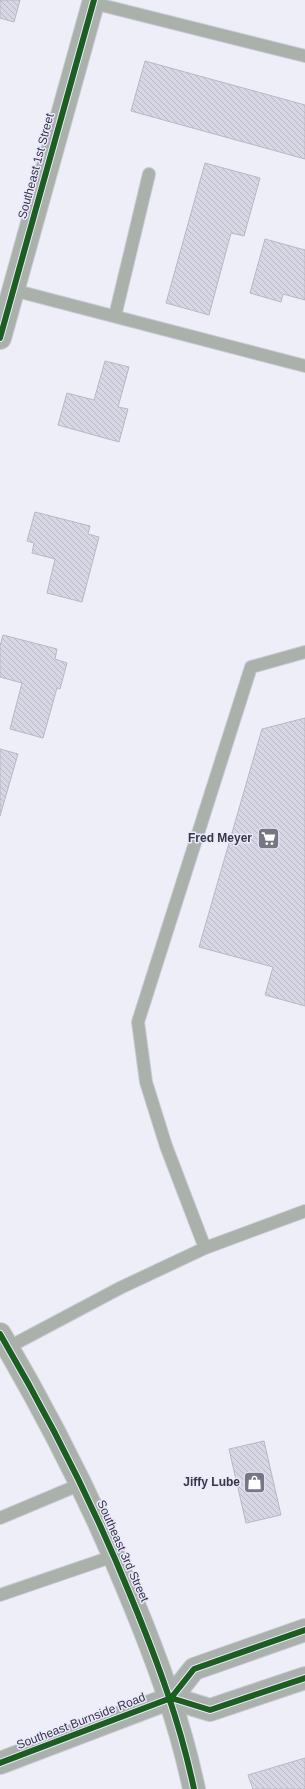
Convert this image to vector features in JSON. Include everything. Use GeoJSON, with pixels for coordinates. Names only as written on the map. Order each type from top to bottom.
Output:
{"type":"FeatureCollection","features":[{"type":"Feature","properties":{"kind":"highway"},"geometry":{"type":"LineString","coordinates":[[305,1630],[194,1669],[171,1698],[210,1710],[305,1678]]}},
{"type":"Feature","properties":{"kind":"highway","name":"Southeast Burnside Road"},"geometry":{"type":"LineString","coordinates":[[0,1764],[171,1698]]}},
{"type":"Feature","properties":{"kind":"street","name":"Southeast 1st Street"},"geometry":{"type":"LineString","coordinates":[[0,338],[93,1]]}},
{"type":"Feature","properties":{"kind":"street","name":"Southeast 3rd Street"},"geometry":{"type":"LineString","coordinates":[[2,1344],[81,1484],[114,1556],[171,1698],[187,1754],[194,1789]]}},
{"type":"Feature","properties":{"kind":"lane"},"geometry":{"type":"LineString","coordinates":[[93,1],[305,56]]}},
{"type":"Feature","properties":{"kind":"lane"},"geometry":{"type":"LineString","coordinates":[[115,316],[149,174]]}},
{"type":"Feature","properties":{"kind":"lane"},"geometry":{"type":"LineString","coordinates":[[13,290],[305,366]]}},
{"type":"Feature","properties":{"kind":"lane"},"geometry":{"type":"LineString","coordinates":[[204,1248],[166,1146],[146,1082],[138,1022],[251,667],[305,652]]}},
{"type":"Feature","properties":{"kind":"lane"},"geometry":{"type":"LineString","coordinates":[[2,1344],[204,1248],[305,1211]]}},
{"type":"Feature","properties":{"kind":"lane"},"geometry":{"type":"LineString","coordinates":[[0,1518],[81,1484]]}},
{"type":"Feature","properties":{"kind":"lane"},"geometry":{"type":"LineString","coordinates":[[0,1596],[114,1556]]}},
{"type":"Feature","properties":{"kind":"building"},"geometry":{"type":"Polygon","coordinates":[[[0,0],[20,0],[14,22],[0,18],[0,0]]]}},
{"type":"Feature","properties":{"kind":"building"},"geometry":{"type":"Polygon","coordinates":[[[145,61],[305,105],[305,159],[131,111],[145,61]]]}},
{"type":"Feature","properties":{"kind":"building"},"geometry":{"type":"Polygon","coordinates":[[[205,163],[260,178],[244,236],[231,233],[209,315],[166,303],[205,163]]]}},
{"type":"Feature","properties":{"kind":"building"},"geometry":{"type":"Polygon","coordinates":[[[265,239],[305,250],[305,300],[283,294],[281,302],[250,293],[265,239]]]}},
{"type":"Feature","properties":{"kind":"building"},"geometry":{"type":"Polygon","coordinates":[[[105,361],[129,367],[118,407],[128,409],[119,442],[58,425],[67,393],[94,400],[105,361]]]}},
{"type":"Feature","properties":{"kind":"building"},"geometry":{"type":"Polygon","coordinates":[[[35,512],[90,526],[88,534],[99,537],[82,602],[47,593],[55,559],[32,553],[34,543],[27,541],[35,512]]]}},
{"type":"Feature","properties":{"kind":"building"},"geometry":{"type":"Polygon","coordinates":[[[3,635],[57,649],[55,659],[67,663],[60,689],[57,688],[43,738],[10,729],[22,683],[0,677],[0,646],[3,635]]]}},
{"type":"Feature","properties":{"kind":"building","name":"Fred Meyer"},"geometry":{"type":"Polygon","coordinates":[[[305,718],[305,1006],[265,995],[273,967],[199,947],[262,729],[305,718]]]}},
{"type":"Feature","properties":{"kind":"building"},"geometry":{"type":"Polygon","coordinates":[[[0,749],[18,754],[0,816],[0,749]]]}},
{"type":"Feature","properties":{"kind":"building","name":"Jiffy Lube"},"geometry":{"type":"Polygon","coordinates":[[[264,1441],[281,1515],[246,1523],[229,1449],[264,1441]]]}},
{"type":"Feature","properties":{"kind":"building"},"geometry":{"type":"Polygon","coordinates":[[[305,1758],[305,1789],[253,1789],[248,1775],[305,1758]]]}},
{"type":"Feature","properties":{"kind":"cycle path"},"geometry":{"type":"LineString","coordinates":[[0,338],[94,0]]}},
{"type":"Feature","properties":{"kind":"cycle path"},"geometry":{"type":"LineString","coordinates":[[0,1334],[54,1431],[117,1563],[150,1644],[175,1715],[194,1789]]}},
{"type":"Feature","properties":{"kind":"cycle path"},"geometry":{"type":"LineString","coordinates":[[0,1763],[171,1698],[194,1669],[305,1630]]}},
{"type":"Feature","properties":{"kind":"cycle path"},"geometry":{"type":"LineString","coordinates":[[171,1698],[210,1710],[305,1678]]}},
{"type":"Feature","properties":{"kind":"place","name":"Fred Meyer"},"geometry":{"type":"Point","coordinates":[268,838]}},
{"type":"Feature","properties":{"kind":"place","name":"Jiffy Lube"},"geometry":{"type":"Point","coordinates":[255,1482]}}]}
